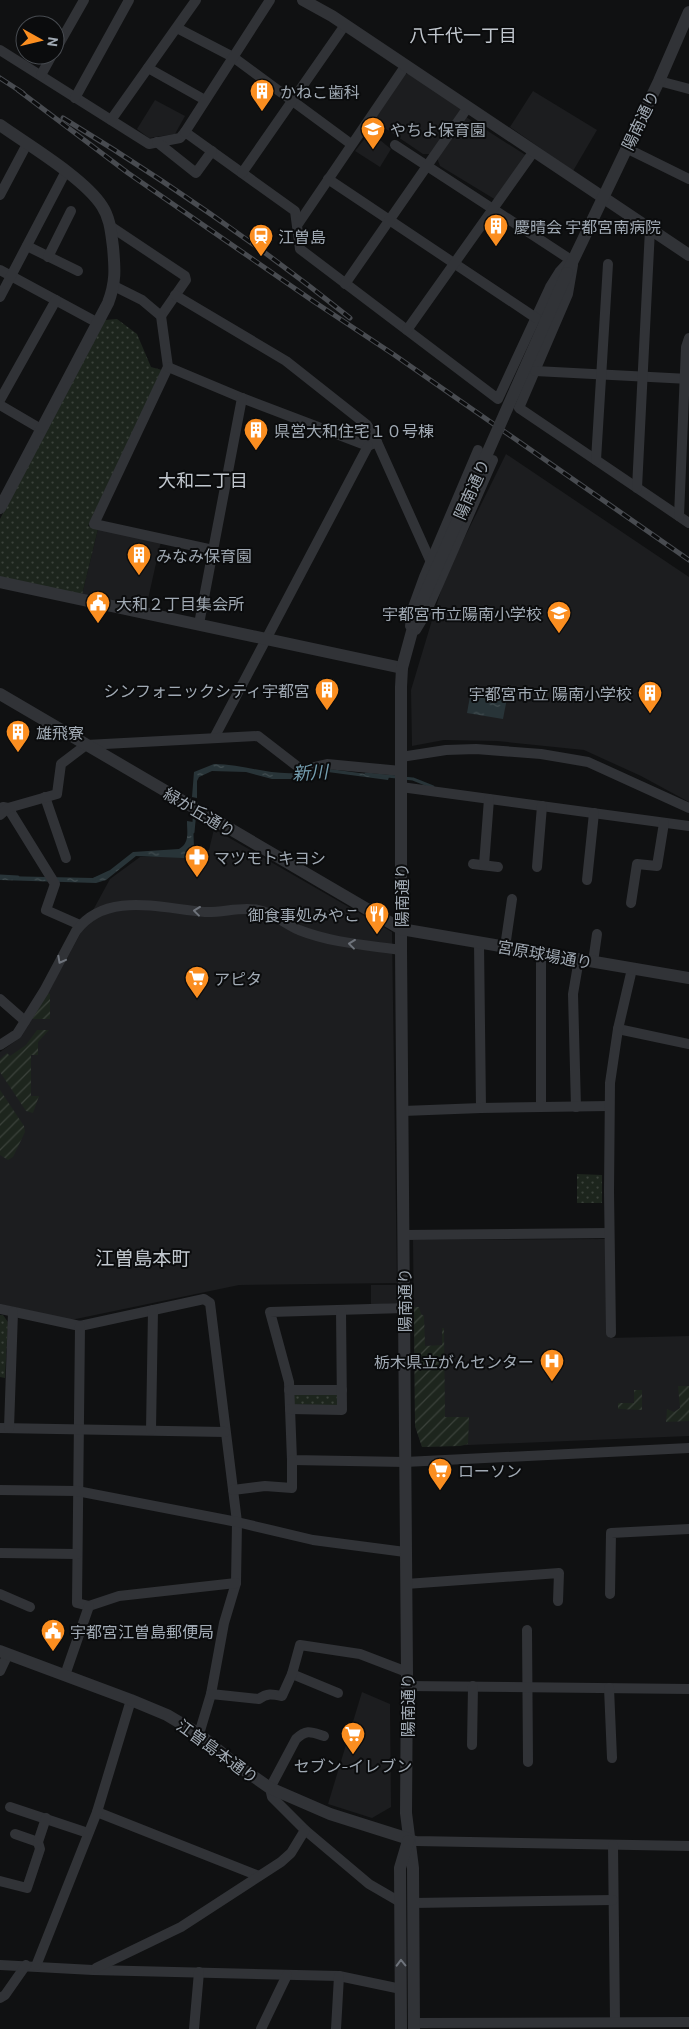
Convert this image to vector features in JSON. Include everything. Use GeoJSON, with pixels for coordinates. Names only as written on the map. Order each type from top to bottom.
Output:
{"type":"FeatureCollection","features":[{"type":"Feature","properties":{"kind":"street"},"geometry":{"type":"LineString","coordinates":[[65,33],[84,0]]}},
{"type":"Feature","properties":{"kind":"street"},"geometry":{"type":"LineString","coordinates":[[75,98],[129,0]]}},
{"type":"Feature","properties":{"kind":"street"},"geometry":{"type":"LineString","coordinates":[[111,120],[196,0]]}},
{"type":"Feature","properties":{"kind":"street"},"geometry":{"type":"LineString","coordinates":[[0,50],[150,144],[180,138],[185,132],[270,0]]}},
{"type":"Feature","properties":{"kind":"street"},"geometry":{"type":"LineString","coordinates":[[303,0],[406,65],[689,256]]}},
{"type":"Feature","properties":{"kind":"street","name":"陽南通り"},"geometry":{"type":"LineString","coordinates":[[414,2026],[413,1868],[405,1792],[407,1672],[400,950],[402,668],[407,646],[422,601],[573,258],[659,81],[689,12]]}},
{"type":"Feature","properties":{"kind":"street"},"geometry":{"type":"LineString","coordinates":[[242,173],[345,25]]}},
{"type":"Feature","properties":{"kind":"street"},"geometry":{"type":"LineString","coordinates":[[176,28],[233,57],[351,144]]}},
{"type":"Feature","properties":{"kind":"street"},"geometry":{"type":"LineString","coordinates":[[41,75],[46,65]]}},
{"type":"Feature","properties":{"kind":"street"},"geometry":{"type":"LineString","coordinates":[[298,224],[406,65]]}},
{"type":"Feature","properties":{"kind":"street"},"geometry":{"type":"LineString","coordinates":[[148,68],[205,100]]}},
{"type":"Feature","properties":{"kind":"street"},"geometry":{"type":"LineString","coordinates":[[659,81],[687,87]]}},
{"type":"Feature","properties":{"kind":"street"},"geometry":{"type":"LineString","coordinates":[[345,284],[468,107]]}},
{"type":"Feature","properties":{"kind":"street"},"geometry":{"type":"LineString","coordinates":[[0,125],[66,172],[102,206],[110,226],[115,262],[114,286],[108,303],[0,508]]}},
{"type":"Feature","properties":{"kind":"street"},"geometry":{"type":"LineString","coordinates":[[185,132],[296,211],[300,249],[498,399],[550,287],[573,258]]}},
{"type":"Feature","properties":{"kind":"street"},"geometry":{"type":"LineString","coordinates":[[157,142],[196,174],[212,151]]}},
{"type":"Feature","properties":{"kind":"street"},"geometry":{"type":"LineString","coordinates":[[0,195],[27,144]]}},
{"type":"Feature","properties":{"kind":"street"},"geometry":{"type":"LineString","coordinates":[[395,145],[573,258]]}},
{"type":"Feature","properties":{"kind":"street"},"geometry":{"type":"LineString","coordinates":[[626,148],[689,179]]}},
{"type":"Feature","properties":{"kind":"street"},"geometry":{"type":"LineString","coordinates":[[406,330],[534,151]]}},
{"type":"Feature","properties":{"kind":"street"},"geometry":{"type":"LineString","coordinates":[[0,297],[66,172]]}},
{"type":"Feature","properties":{"kind":"street"},"geometry":{"type":"LineString","coordinates":[[328,179],[536,318]]}},
{"type":"Feature","properties":{"kind":"street"},"geometry":{"type":"LineString","coordinates":[[48,257],[71,211]]}},
{"type":"Feature","properties":{"kind":"street"},"geometry":{"type":"LineString","coordinates":[[110,226],[185,276],[186,280],[161,316],[168,367],[94,524],[213,550]]}},
{"type":"Feature","properties":{"kind":"street"},"geometry":{"type":"LineString","coordinates":[[637,488],[650,229]]}},
{"type":"Feature","properties":{"kind":"street"},"geometry":{"type":"LineString","coordinates":[[26,246],[78,271]]}},
{"type":"Feature","properties":{"kind":"street"},"geometry":{"type":"LineString","coordinates":[[573,258],[568,294],[519,408],[689,523]]}},
{"type":"Feature","properties":{"kind":"street"},"geometry":{"type":"LineString","coordinates":[[596,460],[608,264]]}},
{"type":"Feature","properties":{"kind":"street"},"geometry":{"type":"LineString","coordinates":[[0,270],[98,322]]}},
{"type":"Feature","properties":{"kind":"street"},"geometry":{"type":"LineString","coordinates":[[114,286],[142,300],[161,316]]}},
{"type":"Feature","properties":{"kind":"street"},"geometry":{"type":"LineString","coordinates":[[175,295],[286,361],[368,425],[372,444],[430,560]]}},
{"type":"Feature","properties":{"kind":"street"},"geometry":{"type":"LineString","coordinates":[[0,400],[56,300]]}},
{"type":"Feature","properties":{"kind":"street"},"geometry":{"type":"LineString","coordinates":[[679,516],[687,379],[686,347],[689,338]]}},
{"type":"Feature","properties":{"kind":"street"},"geometry":{"type":"LineString","coordinates":[[168,367],[242,398],[372,444]]}},
{"type":"Feature","properties":{"kind":"street"},"geometry":{"type":"LineString","coordinates":[[535,371],[687,379]]}},
{"type":"Feature","properties":{"kind":"street"},"geometry":{"type":"LineString","coordinates":[[199,624],[242,398]]}},
{"type":"Feature","properties":{"kind":"street"},"geometry":{"type":"LineString","coordinates":[[0,405],[41,429]]}},
{"type":"Feature","properties":{"kind":"street"},"geometry":{"type":"LineString","coordinates":[[214,738],[372,444]]}},
{"type":"Feature","properties":{"kind":"street"},"geometry":{"type":"LineString","coordinates":[[407,646],[412,610],[430,560],[478,450]]}},
{"type":"Feature","properties":{"kind":"street"},"geometry":{"type":"LineString","coordinates":[[407,646],[425,615],[493,460]]}},
{"type":"Feature","properties":{"kind":"street"},"geometry":{"type":"LineString","coordinates":[[0,582],[402,668]]}},
{"type":"Feature","properties":{"kind":"street","name":"緑が丘通り"},"geometry":{"type":"LineString","coordinates":[[0,694],[401,929]]}},
{"type":"Feature","properties":{"kind":"street"},"geometry":{"type":"LineString","coordinates":[[80,925],[46,910],[55,884],[3,810],[57,794],[61,764],[86,745],[258,736],[302,770],[327,764],[401,771]]}},
{"type":"Feature","properties":{"kind":"street"},"geometry":{"type":"LineString","coordinates":[[401,757],[446,750],[476,749],[560,757],[588,762],[689,808]]}},
{"type":"Feature","properties":{"kind":"street"},"geometry":{"type":"LineString","coordinates":[[402,787],[689,826]]}},
{"type":"Feature","properties":{"kind":"street"},"geometry":{"type":"LineString","coordinates":[[45,797],[66,858]]}},
{"type":"Feature","properties":{"kind":"street"},"geometry":{"type":"LineString","coordinates":[[484,865],[489,799]]}},
{"type":"Feature","properties":{"kind":"street"},"geometry":{"type":"LineString","coordinates":[[537,867],[542,806]]}},
{"type":"Feature","properties":{"kind":"street"},"geometry":{"type":"LineString","coordinates":[[587,880],[594,813]]}},
{"type":"Feature","properties":{"kind":"street"},"geometry":{"type":"LineString","coordinates":[[631,903],[636,864],[657,866],[664,823]]}},
{"type":"Feature","properties":{"kind":"street"},"geometry":{"type":"LineString","coordinates":[[473,864],[498,867]]}},
{"type":"Feature","properties":{"kind":"street"},"geometry":{"type":"LineString","coordinates":[[505,947],[512,899]]}},
{"type":"Feature","properties":{"kind":"street"},"geometry":{"type":"LineString","coordinates":[[0,1045],[16,1034],[25,1021],[44,992],[82,922],[109,908],[143,904],[206,912],[256,909],[269,913],[298,930],[332,941],[400,950]]}},
{"type":"Feature","properties":{"kind":"street","name":"宮原球場通り"},"geometry":{"type":"LineString","coordinates":[[401,929],[689,978]]}},
{"type":"Feature","properties":{"kind":"street"},"geometry":{"type":"LineString","coordinates":[[593,962],[597,934]]}},
{"type":"Feature","properties":{"kind":"street"},"geometry":{"type":"LineString","coordinates":[[479,943],[481,1108]]}},
{"type":"Feature","properties":{"kind":"street"},"geometry":{"type":"LineString","coordinates":[[541,952],[541,1107]]}},
{"type":"Feature","properties":{"kind":"street"},"geometry":{"type":"LineString","coordinates":[[576,1107],[573,994],[579,959]]}},
{"type":"Feature","properties":{"kind":"street"},"geometry":{"type":"LineString","coordinates":[[611,1333],[609,1106],[613,1056],[632,968]]}},
{"type":"Feature","properties":{"kind":"street"},"geometry":{"type":"LineString","coordinates":[[0,999],[25,1021]]}},
{"type":"Feature","properties":{"kind":"street"},"geometry":{"type":"LineString","coordinates":[[618,1029],[689,1044]]}},
{"type":"Feature","properties":{"kind":"street"},"geometry":{"type":"LineString","coordinates":[[403,1111],[609,1106]]}},
{"type":"Feature","properties":{"kind":"street"},"geometry":{"type":"LineString","coordinates":[[404,1236],[609,1233]]}},
{"type":"Feature","properties":{"kind":"street"},"geometry":{"type":"LineString","coordinates":[[0,1309],[80,1326],[204,1299],[210,1303],[237,1522],[236,1583],[224,1623],[210,1694],[199,1734]]}},
{"type":"Feature","properties":{"kind":"street"},"geometry":{"type":"LineString","coordinates":[[233,1490],[265,1486],[292,1488],[289,1382],[270,1312],[404,1308]]}},
{"type":"Feature","properties":{"kind":"street"},"geometry":{"type":"LineString","coordinates":[[151,1430],[153,1310]]}},
{"type":"Feature","properties":{"kind":"street"},"geometry":{"type":"LineString","coordinates":[[290,1409],[342,1410],[341,1311]]}},
{"type":"Feature","properties":{"kind":"street"},"geometry":{"type":"LineString","coordinates":[[13,1312],[4,1428],[225,1432]]}},
{"type":"Feature","properties":{"kind":"street"},"geometry":{"type":"LineString","coordinates":[[80,1326],[76,1603],[90,1606],[119,1596],[236,1583]]}},
{"type":"Feature","properties":{"kind":"street"},"geometry":{"type":"LineString","coordinates":[[289,1390],[342,1390]]}},
{"type":"Feature","properties":{"kind":"street"},"geometry":{"type":"LineString","coordinates":[[292,1460],[405,1462],[689,1448]]}},
{"type":"Feature","properties":{"kind":"street"},"geometry":{"type":"LineString","coordinates":[[0,1490],[77,1491],[237,1522],[313,1540],[406,1552]]}},
{"type":"Feature","properties":{"kind":"street"},"geometry":{"type":"LineString","coordinates":[[610,1594],[611,1533],[689,1529]]}},
{"type":"Feature","properties":{"kind":"street"},"geometry":{"type":"LineString","coordinates":[[0,1552],[77,1554]]}},
{"type":"Feature","properties":{"kind":"street"},"geometry":{"type":"LineString","coordinates":[[406,1584],[559,1573],[558,1601]]}},
{"type":"Feature","properties":{"kind":"street"},"geometry":{"type":"LineString","coordinates":[[0,1594],[30,1607]]}},
{"type":"Feature","properties":{"kind":"street"},"geometry":{"type":"LineString","coordinates":[[66,1675],[90,1606]]}},
{"type":"Feature","properties":{"kind":"street"},"geometry":{"type":"LineString","coordinates":[[527,1630],[528,1762]]}},
{"type":"Feature","properties":{"kind":"street"},"geometry":{"type":"LineString","coordinates":[[210,1694],[259,1699],[265,1695],[282,1696],[292,1674],[300,1645],[360,1654],[407,1672]]}},
{"type":"Feature","properties":{"kind":"street"},"geometry":{"type":"LineString","coordinates":[[0,1671],[4,1652]]}},
{"type":"Feature","properties":{"kind":"street","name":"江曽島本通り"},"geometry":{"type":"LineString","coordinates":[[4,1652],[167,1715],[199,1734],[234,1763],[270,1788],[330,1814],[409,1839]]}},
{"type":"Feature","properties":{"kind":"street"},"geometry":{"type":"LineString","coordinates":[[292,1674],[338,1693]]}},
{"type":"Feature","properties":{"kind":"street"},"geometry":{"type":"LineString","coordinates":[[407,1686],[689,1689]]}},
{"type":"Feature","properties":{"kind":"street"},"geometry":{"type":"LineString","coordinates":[[472,1745],[473,1686]]}},
{"type":"Feature","properties":{"kind":"street"},"geometry":{"type":"LineString","coordinates":[[609,1688],[612,1758]]}},
{"type":"Feature","properties":{"kind":"street"},"geometry":{"type":"LineString","coordinates":[[0,1998],[31,1966],[98,1812],[131,1700]]}},
{"type":"Feature","properties":{"kind":"street"},"geometry":{"type":"LineString","coordinates":[[324,1736],[308,1731],[296,1739],[270,1788],[272,1797],[305,1830],[369,1884],[400,1902]]}},
{"type":"Feature","properties":{"kind":"street"},"geometry":{"type":"LineString","coordinates":[[10,1806],[88,1833]]}},
{"type":"Feature","properties":{"kind":"street"},"geometry":{"type":"LineString","coordinates":[[98,1812],[259,1876]]}},
{"type":"Feature","properties":{"kind":"street"},"geometry":{"type":"LineString","coordinates":[[0,1881],[27,1888],[40,1849],[38,1842],[46,1818]]}},
{"type":"Feature","properties":{"kind":"street"},"geometry":{"type":"LineString","coordinates":[[93,1970],[180,1927],[281,1862],[291,1853],[305,1830]]}},
{"type":"Feature","properties":{"kind":"street"},"geometry":{"type":"LineString","coordinates":[[14,1834],[38,1842]]}},
{"type":"Feature","properties":{"kind":"street"},"geometry":{"type":"LineString","coordinates":[[401,2029],[400,1868],[409,1839],[416,1841],[689,1846]]}},
{"type":"Feature","properties":{"kind":"street"},"geometry":{"type":"LineString","coordinates":[[613,1845],[615,2022]]}},
{"type":"Feature","properties":{"kind":"street"},"geometry":{"type":"LineString","coordinates":[[414,1902],[614,1900]]}},
{"type":"Feature","properties":{"kind":"street"},"geometry":{"type":"LineString","coordinates":[[0,1965],[93,1970],[339,1976],[401,1989]]}},
{"type":"Feature","properties":{"kind":"street"},"geometry":{"type":"LineString","coordinates":[[194,2029],[199,1972]]}},
{"type":"Feature","properties":{"kind":"street"},"geometry":{"type":"LineString","coordinates":[[261,2029],[287,1975]]}},
{"type":"Feature","properties":{"kind":"street"},"geometry":{"type":"LineString","coordinates":[[336,2029],[339,1976]]}},
{"type":"Feature","properties":{"kind":"street"},"geometry":{"type":"LineString","coordinates":[[414,2026],[689,2022]]}},
{"type":"Feature","properties":{"kind":"shaded area"},"geometry":{"type":"Polygon","coordinates":[[[404,74],[411,74],[462,108],[430,154],[423,154],[373,120],[404,74]]]}},
{"type":"Feature","properties":{"kind":"shaded area"},"geometry":{"type":"Polygon","coordinates":[[[533,91],[597,130],[573,171],[510,127],[533,91]]]}},
{"type":"Feature","properties":{"kind":"shaded area"},"geometry":{"type":"Polygon","coordinates":[[[155,100],[185,116],[175,134],[149,138],[137,129],[155,100]]]}},
{"type":"Feature","properties":{"kind":"shaded area"},"geometry":{"type":"Polygon","coordinates":[[[466,117],[527,156],[496,200],[440,166],[437,158],[466,117]]]}},
{"type":"Feature","properties":{"kind":"shaded area","name":"やちよ保育園"},"geometry":{"type":"Polygon","coordinates":[[[370,132],[391,149],[380,167],[355,151],[370,132]]]}},
{"type":"Feature","properties":{"kind":"shaded area"},"geometry":{"type":"Polygon","coordinates":[[[117,319],[137,334],[151,367],[162,370],[88,526],[98,529],[82,595],[0,579],[0,519],[105,320],[117,319]]]}},
{"type":"Feature","properties":{"kind":"shaded area","name":"宇都宮市立陽南小学校"},"geometry":{"type":"Polygon","coordinates":[[[506,454],[689,577],[689,802],[641,776],[584,750],[497,741],[444,740],[412,746],[411,690],[445,577],[506,454]]]}},
{"type":"Feature","properties":{"kind":"shaded area"},"geometry":{"type":"Polygon","coordinates":[[[98,529],[161,541],[146,608],[82,595],[98,529]]]}},
{"type":"Feature","properties":{"kind":"shaded area"},"geometry":{"type":"Polygon","coordinates":[[[214,829],[392,932],[397,1283],[239,1285],[71,1320],[0,1304],[0,1052],[21,1037],[48,993],[110,879],[140,857],[187,856],[209,850],[214,829]]]}},
{"type":"Feature","properties":{"kind":"shaded area"},"geometry":{"type":"Polygon","coordinates":[[[48,993],[50,994],[50,1019],[32,1019],[48,993]]]}},
{"type":"Feature","properties":{"kind":"shaded area"},"geometry":{"type":"Polygon","coordinates":[[[37,1030],[49,1030],[38,1042],[38,1055],[31,1055],[31,1096],[39,1096],[33,1113],[26,1111],[0,1072],[0,1059],[7,1053],[10,1056],[26,1045],[37,1030]]]}},
{"type":"Feature","properties":{"kind":"shaded area"},"geometry":{"type":"Polygon","coordinates":[[[0,1090],[24,1126],[25,1132],[13,1157],[8,1160],[0,1155],[0,1090]]]}},
{"type":"Feature","properties":{"kind":"shaded area"},"geometry":{"type":"Polygon","coordinates":[[[577,1174],[602,1175],[602,1203],[577,1203],[577,1174]]]}},
{"type":"Feature","properties":{"kind":"shaded area","name":"栃木県立がんセンター"},"geometry":{"type":"Polygon","coordinates":[[[606,1239],[609,1338],[689,1336],[689,1436],[422,1447],[415,1426],[413,1240],[606,1239]]]}},
{"type":"Feature","properties":{"kind":"shaded area"},"geometry":{"type":"Polygon","coordinates":[[[371,1285],[397,1285],[397,1303],[371,1305],[371,1285]]]}},
{"type":"Feature","properties":{"kind":"shaded area"},"geometry":{"type":"Polygon","coordinates":[[[414,1307],[419,1307],[421,1314],[424,1316],[425,1346],[442,1345],[442,1328],[444,1328],[445,1417],[469,1417],[468,1444],[422,1447],[415,1426],[414,1307]]]}},
{"type":"Feature","properties":{"kind":"shaded area"},"geometry":{"type":"Polygon","coordinates":[[[0,1315],[3,1315],[8,1322],[5,1378],[0,1377],[0,1315]]]}},
{"type":"Feature","properties":{"kind":"shaded area"},"geometry":{"type":"Polygon","coordinates":[[[678,1386],[689,1386],[689,1421],[666,1422],[667,1409],[674,1412],[680,1408],[678,1386]]]}},
{"type":"Feature","properties":{"kind":"shaded area"},"geometry":{"type":"Polygon","coordinates":[[[634,1390],[642,1390],[642,1410],[618,1409],[618,1403],[634,1403],[634,1390]]]}},
{"type":"Feature","properties":{"kind":"shaded area"},"geometry":{"type":"Polygon","coordinates":[[[337,1393],[338,1406],[293,1404],[293,1395],[337,1393]]]}},
{"type":"Feature","properties":{"kind":"shaded area"},"geometry":{"type":"Polygon","coordinates":[[[362,1692],[390,1704],[391,1807],[372,1818],[328,1804],[362,1692]]]}},
{"type":"Feature","properties":{"kind":"water"},"geometry":{"type":"Polygon","coordinates":[[[471,691],[507,698],[503,719],[467,713],[471,691]]]}},
{"type":"Feature","properties":{"kind":"water"},"geometry":{"type":"Polygon","coordinates":[[[214,764],[296,773],[298,776],[330,769],[389,777],[388,780],[328,772],[305,779],[272,779],[246,772],[212,771],[199,777],[197,781],[197,798],[192,797],[194,772],[214,764]]]}},
{"type":"Feature","properties":{"kind":"water"},"geometry":{"type":"Polygon","coordinates":[[[187,821],[193,822],[194,848],[189,856],[184,858],[136,856],[106,880],[96,883],[0,880],[0,876],[93,878],[105,874],[133,852],[179,849],[183,847],[186,840],[187,821]]]}},
{"type":"Feature","properties":{"kind":"waterway","name":"新川"},"geometry":{"type":"LineString","coordinates":[[294,775],[311,774]]}},
{"type":"Feature","properties":{"kind":"waterway","name":"新川"},"geometry":{"type":"LineString","coordinates":[[366,774],[397,777]]}},
{"type":"Feature","properties":{"kind":"waterway","name":"新川"},"geometry":{"type":"LineString","coordinates":[[403,778],[413,779],[433,787]]}},
{"type":"Feature","properties":{"kind":"waterway","name":"新川"},"geometry":{"type":"LineString","coordinates":[[193,832],[195,811]]}},
{"type":"Feature","properties":{"kind":"waterway","name":"新川"},"geometry":{"type":"LineString","coordinates":[[94,879],[109,872]]}},
{"type":"Feature","properties":{"kind":"waterway","name":"新川"},"geometry":{"type":"LineString","coordinates":[[0,876],[18,877]]}},
{"type":"Feature","properties":{"kind":"railway"},"geometry":{"type":"LineString","coordinates":[[0,78],[23,93]]}},
{"type":"Feature","properties":{"kind":"railway"},"geometry":{"type":"LineString","coordinates":[[18,90],[128,173],[689,560]]}},
{"type":"Feature","properties":{"kind":"railway"},"geometry":{"type":"LineString","coordinates":[[63,118],[210,214],[350,318]]}},
{"type":"Feature","properties":{"kind":"place","name":"かねこ歯科"},"geometry":{"type":"Point","coordinates":[262,112]}},
{"type":"Feature","properties":{"kind":"place","name":"やちよ保育園"},"geometry":{"type":"Point","coordinates":[373,150]}},
{"type":"Feature","properties":{"kind":"place","name":"慶晴会 宇都宮南病院"},"geometry":{"type":"Point","coordinates":[496,247]}},
{"type":"Feature","properties":{"kind":"place","name":"江曽島"},"geometry":{"type":"Point","coordinates":[261,257]}},
{"type":"Feature","properties":{"kind":"place","name":"県営大和住宅１０号棟"},"geometry":{"type":"Point","coordinates":[256,451]}},
{"type":"Feature","properties":{"kind":"place","name":"みなみ保育園"},"geometry":{"type":"Point","coordinates":[139,576]}},
{"type":"Feature","properties":{"kind":"place","name":"大和２丁目集会所"},"geometry":{"type":"Point","coordinates":[98,624]}},
{"type":"Feature","properties":{"kind":"place","name":"宇都宮市立陽南小学校"},"geometry":{"type":"Point","coordinates":[559,634]}},
{"type":"Feature","properties":{"kind":"place","name":"シンフォニックシティ宇都宮"},"geometry":{"type":"Point","coordinates":[327,711]}},
{"type":"Feature","properties":{"kind":"place","name":"宇都宮市立 陽南小学校"},"geometry":{"type":"Point","coordinates":[650,714]}},
{"type":"Feature","properties":{"kind":"place","name":"雄飛寮"},"geometry":{"type":"Point","coordinates":[18,753]}},
{"type":"Feature","properties":{"kind":"place","name":"マツモトキヨシ"},"geometry":{"type":"Point","coordinates":[197,878]}},
{"type":"Feature","properties":{"kind":"place","name":"御食事処みやこ"},"geometry":{"type":"Point","coordinates":[377,935]}},
{"type":"Feature","properties":{"kind":"place","name":"アピタ"},"geometry":{"type":"Point","coordinates":[197,999]}},
{"type":"Feature","properties":{"kind":"place","name":"栃木県立がんセンター"},"geometry":{"type":"Point","coordinates":[552,1382]}},
{"type":"Feature","properties":{"kind":"place","name":"ローソン"},"geometry":{"type":"Point","coordinates":[440,1491]}},
{"type":"Feature","properties":{"kind":"place","name":"宇都宮江曽島郵便局"},"geometry":{"type":"Point","coordinates":[53,1652]}},
{"type":"Feature","properties":{"kind":"place","name":"セブン-イレブン"},"geometry":{"type":"Point","coordinates":[353,1755]}},
{"type":"Feature","properties":{"kind":"district","name":"八千代一丁目"},"geometry":{"type":"Point","coordinates":[463,35]}},
{"type":"Feature","properties":{"kind":"district","name":"大和二丁目"},"geometry":{"type":"Point","coordinates":[203,480]}},
{"type":"Feature","properties":{"kind":"district","name":"江曽島本町"},"geometry":{"type":"Point","coordinates":[143,1257]}}]}
